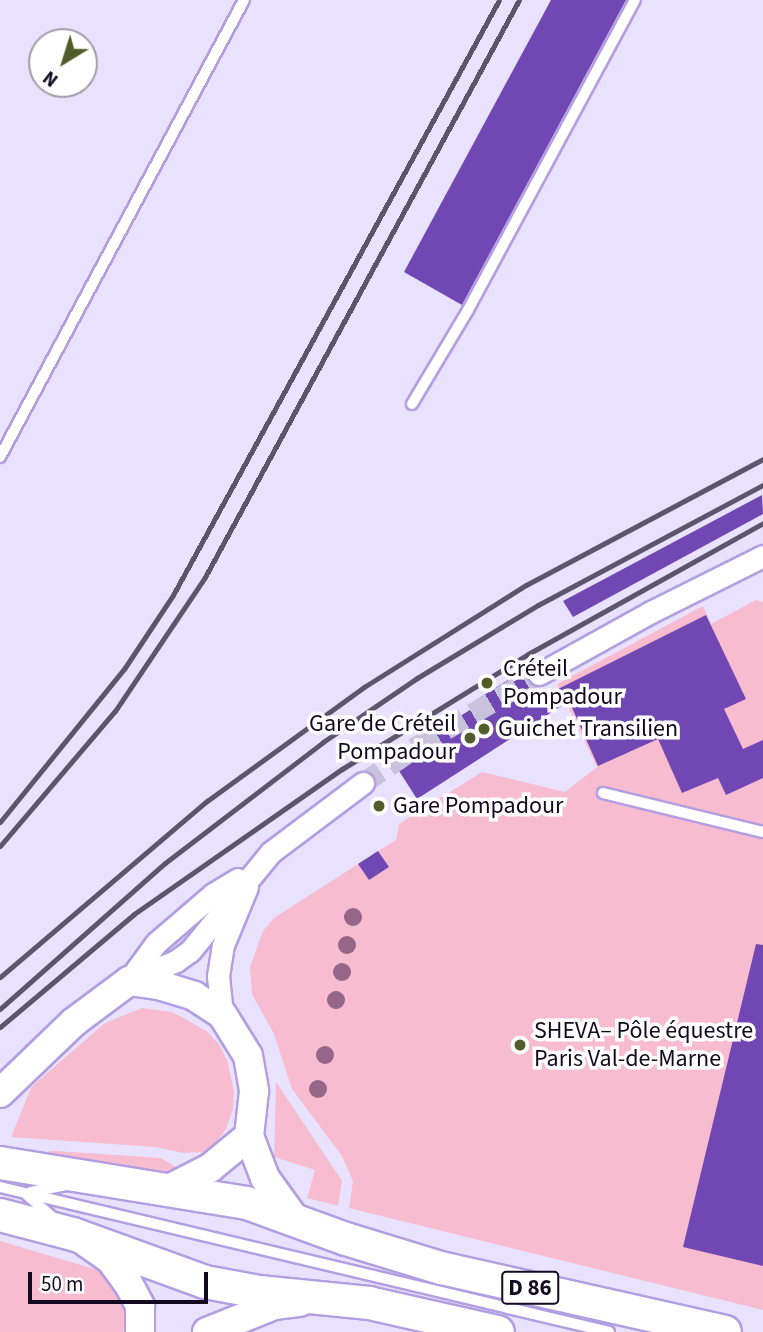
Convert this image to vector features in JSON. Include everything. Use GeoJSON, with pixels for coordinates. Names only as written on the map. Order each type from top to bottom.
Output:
{"type":"FeatureCollection","features":[{"type":"Feature","properties":{"kind":"main road","name":"D 86"},"geometry":{"type":"LineString","coordinates":[[0,1163],[18,1199],[73,1234],[205,1282],[259,1292],[388,1307],[498,1332]]}},
{"type":"Feature","properties":{"kind":"main road","name":"D 86"},"geometry":{"type":"LineString","coordinates":[[18,1199],[93,1179],[247,1203],[346,1239],[441,1268],[725,1332]]}},
{"type":"Feature","properties":{"kind":"street"},"geometry":{"type":"LineString","coordinates":[[539,674],[651,611],[763,556]]}},
{"type":"Feature","properties":{"kind":"street"},"geometry":{"type":"LineString","coordinates":[[0,1093],[74,1022],[129,981],[156,943],[213,894],[255,869],[271,852],[363,783]]}},
{"type":"Feature","properties":{"kind":"street"},"geometry":{"type":"LineString","coordinates":[[222,1014],[218,976],[223,945],[255,869]]}},
{"type":"Feature","properties":{"kind":"street"},"geometry":{"type":"LineString","coordinates":[[129,981],[183,992],[200,999],[222,1014],[248,1056],[254,1091],[249,1136],[265,1178],[294,1218]]}},
{"type":"Feature","properties":{"kind":"street"},"geometry":{"type":"LineString","coordinates":[[167,1190],[210,1168],[249,1136]]}},
{"type":"Feature","properties":{"kind":"street"},"geometry":{"type":"LineString","coordinates":[[73,1234],[111,1260],[128,1283],[140,1306],[140,1332]]}},
{"type":"Feature","properties":{"kind":"street"},"geometry":{"type":"LineString","coordinates":[[207,1332],[274,1305],[328,1300]]}},
{"type":"Feature","properties":{"kind":"lane"},"geometry":{"type":"LineString","coordinates":[[0,457],[244,0]]}},
{"type":"Feature","properties":{"kind":"lane"},"geometry":{"type":"LineString","coordinates":[[412,404],[468,310],[635,0]]}},
{"type":"Feature","properties":{"kind":"lane"},"geometry":{"type":"LineString","coordinates":[[603,793],[763,832]]}},
{"type":"Feature","properties":{"kind":"lane"},"geometry":{"type":"LineString","coordinates":[[0,1181],[18,1199]]}},
{"type":"Feature","properties":{"kind":"lane"},"geometry":{"type":"LineString","coordinates":[[0,1187],[18,1199]]}},
{"type":"Feature","properties":{"kind":"lane"},"geometry":{"type":"LineString","coordinates":[[0,1192],[18,1199],[609,1332]]}},
{"type":"Feature","properties":{"kind":"shaded area","name":"SHEVA– Pôle équestre Paris Val-de-Marne"},"geometry":{"type":"Polygon","coordinates":[[[756,600],[763,602],[763,1310],[349,1208],[353,1181],[342,1156],[292,1089],[274,1034],[252,994],[250,967],[263,931],[274,918],[358,864],[369,880],[388,867],[378,851],[396,840],[399,824],[482,772],[565,792],[597,767],[557,684],[703,606],[711,624],[756,600]]]}},
{"type":"Feature","properties":{"kind":"shaded area"},"geometry":{"type":"Polygon","coordinates":[[[142,1008],[172,1012],[208,1032],[220,1046],[227,1060],[234,1091],[233,1109],[226,1129],[215,1144],[206,1152],[183,1153],[156,1147],[11,1137],[31,1088],[39,1080],[105,1023],[142,1008]]]}},
{"type":"Feature","properties":{"kind":"shaded area"},"geometry":{"type":"Polygon","coordinates":[[[276,1082],[342,1181],[338,1206],[307,1198],[315,1170],[274,1157],[276,1082]]]}},
{"type":"Feature","properties":{"kind":"shaded area"},"geometry":{"type":"Polygon","coordinates":[[[55,1151],[161,1158],[182,1171],[161,1177],[21,1154],[55,1151]]]}},
{"type":"Feature","properties":{"kind":"shaded area"},"geometry":{"type":"Polygon","coordinates":[[[0,1241],[98,1270],[127,1312],[123,1332],[0,1332],[0,1241]]]}},
{"type":"Feature","properties":{"kind":"building"},"geometry":{"type":"Polygon","coordinates":[[[551,0],[626,0],[462,305],[404,272],[551,0]]]}},
{"type":"Feature","properties":{"kind":"building"},"geometry":{"type":"Polygon","coordinates":[[[762,495],[763,514],[573,617],[563,601],[762,495]]]}},
{"type":"Feature","properties":{"kind":"building"},"geometry":{"type":"Polygon","coordinates":[[[706,615],[746,699],[724,709],[743,749],[763,740],[763,778],[726,795],[718,778],[682,793],[658,739],[598,766],[569,701],[417,799],[392,760],[479,704],[476,700],[508,680],[510,684],[526,674],[542,697],[706,615]]]}},
{"type":"Feature","properties":{"kind":"building"},"geometry":{"type":"Polygon","coordinates":[[[378,851],[389,867],[369,880],[358,864],[378,851]]]}},
{"type":"Feature","properties":{"kind":"building"},"geometry":{"type":"Polygon","coordinates":[[[756,944],[763,945],[763,1266],[683,1247],[756,944]]]}},
{"type":"Feature","properties":{"kind":"tunnel"},"geometry":{"type":"LineString","coordinates":[[363,783],[419,745],[539,674]]}},
{"type":"Feature","properties":{"kind":"railway"},"geometry":{"type":"LineString","coordinates":[[0,822],[124,669],[173,595],[499,0]]}},
{"type":"Feature","properties":{"kind":"railway"},"geometry":{"type":"LineString","coordinates":[[0,846],[115,711],[205,577],[519,0]]}},
{"type":"Feature","properties":{"kind":"railway"},"geometry":{"type":"LineString","coordinates":[[0,977],[207,801],[364,687],[526,585],[763,459]]}},
{"type":"Feature","properties":{"kind":"railway"},"geometry":{"type":"LineString","coordinates":[[0,1009],[165,863],[323,742],[417,678],[538,605],[763,485]]}},
{"type":"Feature","properties":{"kind":"railway"},"geometry":{"type":"LineString","coordinates":[[0,1027],[134,914],[342,769],[528,654],[763,523]]}},
{"type":"Feature","properties":{"kind":"place","name":"Créteil Pompadour"},"geometry":{"type":"Point","coordinates":[487,683]}},
{"type":"Feature","properties":{"kind":"place","name":"Guichet Transilien"},"geometry":{"type":"Point","coordinates":[484,729]}},
{"type":"Feature","properties":{"kind":"place","name":"Gare de Créteil Pompadour"},"geometry":{"type":"Point","coordinates":[470,738]}},
{"type":"Feature","properties":{"kind":"place","name":"Gare Pompadour"},"geometry":{"type":"Point","coordinates":[379,806]}},
{"type":"Feature","properties":{"kind":"place","name":"SHEVA– Pôle équestre Paris Val-de-Marne"},"geometry":{"type":"Point","coordinates":[520,1045]}}]}
